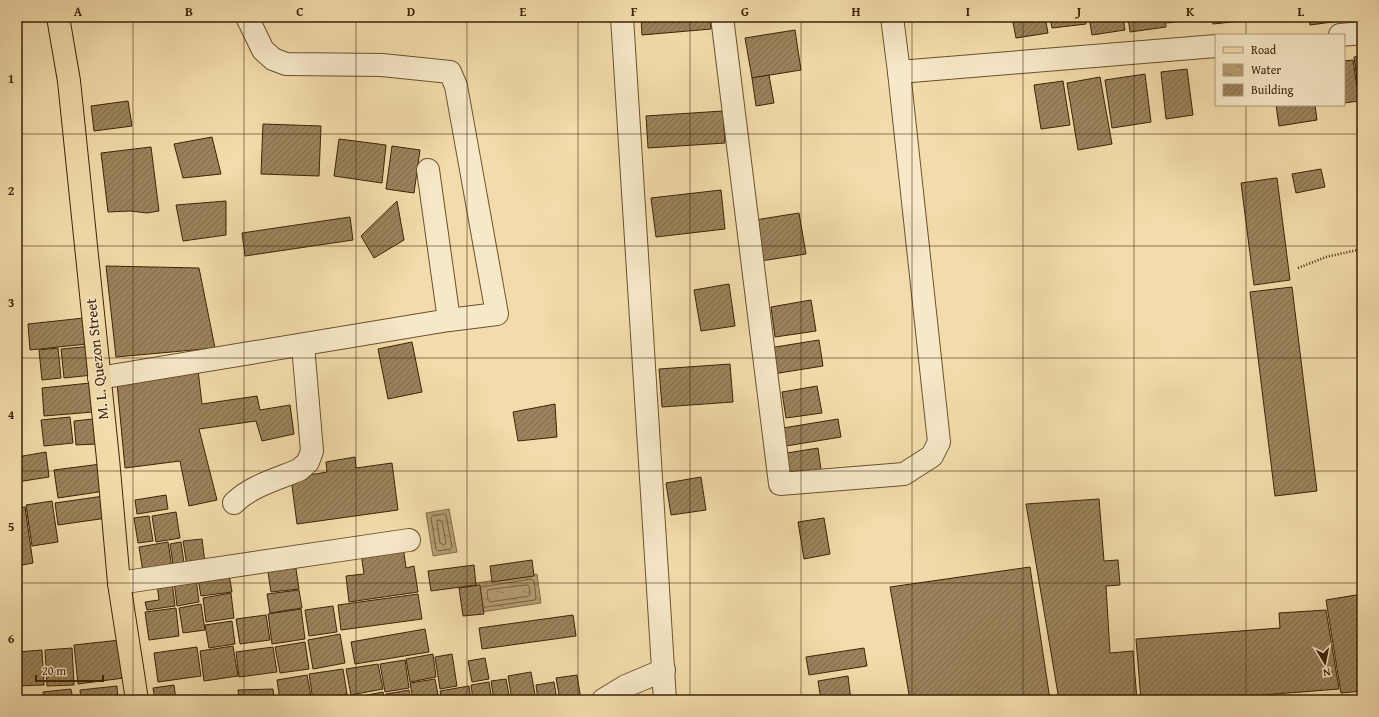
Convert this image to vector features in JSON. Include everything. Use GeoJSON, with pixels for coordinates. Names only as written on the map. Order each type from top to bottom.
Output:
{"type":"FeatureCollection","features":[{"type":"Feature","properties":{"kind":"main road","name":"M. L. Quezon Street"},"geometry":{"type":"LineString","coordinates":[[58,17],[69,80],[108,459],[119,584],[137,700]]}},
{"type":"Feature","properties":{"kind":"street"},"geometry":{"type":"LineString","coordinates":[[99,378],[449,320],[497,314],[456,86],[450,72],[382,65],[286,64],[273,59],[263,50],[247,17]]}},
{"type":"Feature","properties":{"kind":"street"},"geometry":{"type":"LineString","coordinates":[[622,17],[665,700]]}},
{"type":"Feature","properties":{"kind":"street"},"geometry":{"type":"LineString","coordinates":[[722,17],[780,484],[904,474],[932,456],[939,442],[892,17]]}},
{"type":"Feature","properties":{"kind":"street"},"geometry":{"type":"LineString","coordinates":[[1345,35],[1362,33]]}},
{"type":"Feature","properties":{"kind":"street"},"geometry":{"type":"LineString","coordinates":[[899,72],[1215,46]]}},
{"type":"Feature","properties":{"kind":"street"},"geometry":{"type":"LineString","coordinates":[[428,170],[449,320]]}},
{"type":"Feature","properties":{"kind":"street"},"geometry":{"type":"LineString","coordinates":[[234,503],[249,492],[299,470],[305,466],[310,458],[312,451],[312,434],[303,345]]}},
{"type":"Feature","properties":{"kind":"street"},"geometry":{"type":"LineString","coordinates":[[119,584],[409,540]]}},
{"type":"Feature","properties":{"kind":"street"},"geometry":{"type":"LineString","coordinates":[[603,700],[626,686],[664,670]]}},
{"type":"Feature","properties":{"kind":"path"},"geometry":{"type":"LineString","coordinates":[[1298,268],[1326,258],[1362,249]]}},
{"type":"Feature","properties":{"kind":"water"},"geometry":{"type":"Polygon","coordinates":[[[449,509],[457,552],[433,556],[426,513],[449,509]]]}},
{"type":"Feature","properties":{"kind":"water"},"geometry":{"type":"Polygon","coordinates":[[[537,574],[541,603],[481,612],[476,583],[537,574]]]}},
{"type":"Feature","properties":{"kind":"building"},"geometry":{"type":"Polygon","coordinates":[[[18,17],[47,17],[19,23],[18,17]]]}},
{"type":"Feature","properties":{"kind":"building"},"geometry":{"type":"Polygon","coordinates":[[[641,17],[710,17],[711,29],[642,35],[641,17]]]}},
{"type":"Feature","properties":{"kind":"building"},"geometry":{"type":"Polygon","coordinates":[[[1012,17],[1045,17],[1048,33],[1016,38],[1012,17]]]}},
{"type":"Feature","properties":{"kind":"building"},"geometry":{"type":"Polygon","coordinates":[[[1050,17],[1085,17],[1086,24],[1052,28],[1050,17]]]}},
{"type":"Feature","properties":{"kind":"building"},"geometry":{"type":"Polygon","coordinates":[[[1089,17],[1123,17],[1125,30],[1092,35],[1089,17]]]}},
{"type":"Feature","properties":{"kind":"building"},"geometry":{"type":"Polygon","coordinates":[[[1128,17],[1165,17],[1166,27],[1130,32],[1128,17]]]}},
{"type":"Feature","properties":{"kind":"building"},"geometry":{"type":"Polygon","coordinates":[[[1167,17],[1210,17],[1167,23],[1167,17]]]}},
{"type":"Feature","properties":{"kind":"building"},"geometry":{"type":"Polygon","coordinates":[[[1212,17],[1250,17],[1251,20],[1213,24],[1212,17]]]}},
{"type":"Feature","properties":{"kind":"building"},"geometry":{"type":"Polygon","coordinates":[[[1309,17],[1339,17],[1340,21],[1310,25],[1309,17]]]}},
{"type":"Feature","properties":{"kind":"building"},"geometry":{"type":"Polygon","coordinates":[[[795,30],[801,70],[752,78],[745,38],[795,30]]]}},
{"type":"Feature","properties":{"kind":"building"},"geometry":{"type":"Polygon","coordinates":[[[1362,56],[1362,110],[1361,110],[1354,57],[1362,56]]]}},
{"type":"Feature","properties":{"kind":"building"},"geometry":{"type":"Polygon","coordinates":[[[1353,60],[1359,101],[1345,103],[1345,61],[1353,60]]]}},
{"type":"Feature","properties":{"kind":"building"},"geometry":{"type":"Polygon","coordinates":[[[1187,69],[1193,115],[1166,119],[1161,72],[1187,69]]]}},
{"type":"Feature","properties":{"kind":"building"},"geometry":{"type":"Polygon","coordinates":[[[1145,74],[1151,122],[1112,128],[1105,80],[1145,74]]]}},
{"type":"Feature","properties":{"kind":"building"},"geometry":{"type":"Polygon","coordinates":[[[769,75],[774,103],[756,106],[752,78],[769,75]]]}},
{"type":"Feature","properties":{"kind":"building"},"geometry":{"type":"Polygon","coordinates":[[[1100,77],[1112,144],[1078,150],[1067,83],[1100,77]]]}},
{"type":"Feature","properties":{"kind":"building"},"geometry":{"type":"Polygon","coordinates":[[[1063,81],[1070,125],[1041,129],[1034,85],[1063,81]]]}},
{"type":"Feature","properties":{"kind":"building"},"geometry":{"type":"Polygon","coordinates":[[[128,101],[132,126],[94,131],[91,106],[128,101]]]}},
{"type":"Feature","properties":{"kind":"building"},"geometry":{"type":"Polygon","coordinates":[[[1276,106],[1315,106],[1317,120],[1279,126],[1276,106]]]}},
{"type":"Feature","properties":{"kind":"building"},"geometry":{"type":"Polygon","coordinates":[[[723,111],[725,143],[648,148],[646,116],[723,111]]]}},
{"type":"Feature","properties":{"kind":"building"},"geometry":{"type":"Polygon","coordinates":[[[263,124],[321,126],[319,176],[261,174],[263,124]]]}},
{"type":"Feature","properties":{"kind":"building"},"geometry":{"type":"Polygon","coordinates":[[[212,137],[221,174],[183,178],[174,144],[212,137]]]}},
{"type":"Feature","properties":{"kind":"building"},"geometry":{"type":"Polygon","coordinates":[[[339,139],[386,145],[382,183],[334,176],[339,139]]]}},
{"type":"Feature","properties":{"kind":"building"},"geometry":{"type":"Polygon","coordinates":[[[392,146],[420,150],[414,193],[386,189],[392,146]]]}},
{"type":"Feature","properties":{"kind":"building"},"geometry":{"type":"Polygon","coordinates":[[[151,147],[159,211],[147,213],[130,211],[108,212],[101,153],[151,147]]]}},
{"type":"Feature","properties":{"kind":"building"},"geometry":{"type":"Polygon","coordinates":[[[1321,169],[1325,187],[1296,193],[1292,174],[1321,169]]]}},
{"type":"Feature","properties":{"kind":"building"},"geometry":{"type":"Polygon","coordinates":[[[1277,178],[1290,280],[1254,285],[1241,183],[1277,178]]]}},
{"type":"Feature","properties":{"kind":"building"},"geometry":{"type":"Polygon","coordinates":[[[721,190],[725,229],[656,237],[651,198],[721,190]]]}},
{"type":"Feature","properties":{"kind":"building"},"geometry":{"type":"Polygon","coordinates":[[[226,201],[226,235],[183,241],[176,205],[226,201]]]}},
{"type":"Feature","properties":{"kind":"building"},"geometry":{"type":"Polygon","coordinates":[[[397,201],[404,240],[374,258],[361,236],[397,201]]]}},
{"type":"Feature","properties":{"kind":"building"},"geometry":{"type":"Polygon","coordinates":[[[799,213],[806,254],[761,261],[755,220],[799,213]]]}},
{"type":"Feature","properties":{"kind":"building"},"geometry":{"type":"Polygon","coordinates":[[[350,217],[353,240],[245,256],[242,233],[350,217]]]}},
{"type":"Feature","properties":{"kind":"building"},"geometry":{"type":"Polygon","coordinates":[[[106,266],[199,268],[215,348],[116,357],[106,266]]]}},
{"type":"Feature","properties":{"kind":"building"},"geometry":{"type":"Polygon","coordinates":[[[729,284],[735,326],[701,331],[694,290],[729,284]]]}},
{"type":"Feature","properties":{"kind":"building"},"geometry":{"type":"Polygon","coordinates":[[[1292,287],[1317,491],[1275,496],[1250,292],[1292,287]]]}},
{"type":"Feature","properties":{"kind":"building"},"geometry":{"type":"Polygon","coordinates":[[[811,300],[816,331],[775,337],[771,307],[811,300]]]}},
{"type":"Feature","properties":{"kind":"building"},"geometry":{"type":"Polygon","coordinates":[[[84,318],[87,344],[30,350],[28,324],[84,318]]]}},
{"type":"Feature","properties":{"kind":"building"},"geometry":{"type":"Polygon","coordinates":[[[819,340],[823,366],[773,374],[769,348],[819,340]]]}},
{"type":"Feature","properties":{"kind":"building"},"geometry":{"type":"Polygon","coordinates":[[[412,342],[422,392],[388,399],[378,349],[412,342]]]}},
{"type":"Feature","properties":{"kind":"building"},"geometry":{"type":"Polygon","coordinates":[[[91,346],[93,375],[64,378],[61,349],[91,346]]]}},
{"type":"Feature","properties":{"kind":"building"},"geometry":{"type":"Polygon","coordinates":[[[58,348],[61,378],[42,380],[39,350],[58,348]]]}},
{"type":"Feature","properties":{"kind":"building"},"geometry":{"type":"Polygon","coordinates":[[[730,364],[733,402],[662,407],[659,369],[730,364]]]}},
{"type":"Feature","properties":{"kind":"building"},"geometry":{"type":"Polygon","coordinates":[[[198,370],[202,404],[257,396],[260,410],[290,405],[294,434],[262,441],[256,421],[199,429],[217,500],[189,506],[180,461],[125,468],[117,383],[198,370]]]}},
{"type":"Feature","properties":{"kind":"building"},"geometry":{"type":"Polygon","coordinates":[[[90,383],[93,412],[44,416],[42,388],[90,383]]]}},
{"type":"Feature","properties":{"kind":"building"},"geometry":{"type":"Polygon","coordinates":[[[817,386],[822,413],[786,418],[782,392],[817,386]]]}},
{"type":"Feature","properties":{"kind":"building"},"geometry":{"type":"Polygon","coordinates":[[[555,404],[557,437],[518,441],[513,412],[555,404]]]}},
{"type":"Feature","properties":{"kind":"building"},"geometry":{"type":"Polygon","coordinates":[[[70,417],[73,443],[44,446],[41,420],[70,417]]]}},
{"type":"Feature","properties":{"kind":"building"},"geometry":{"type":"Polygon","coordinates":[[[93,419],[96,444],[76,445],[74,421],[93,419]]]}},
{"type":"Feature","properties":{"kind":"building"},"geometry":{"type":"Polygon","coordinates":[[[838,419],[841,437],[786,446],[783,428],[838,419]]]}},
{"type":"Feature","properties":{"kind":"building"},"geometry":{"type":"Polygon","coordinates":[[[818,448],[821,470],[785,476],[781,454],[818,448]]]}},
{"type":"Feature","properties":{"kind":"building"},"geometry":{"type":"Polygon","coordinates":[[[46,452],[49,477],[17,482],[17,457],[46,452]]]}},
{"type":"Feature","properties":{"kind":"building"},"geometry":{"type":"Polygon","coordinates":[[[355,457],[356,468],[392,463],[398,510],[297,524],[291,478],[327,472],[326,462],[355,457]]]}},
{"type":"Feature","properties":{"kind":"building"},"geometry":{"type":"Polygon","coordinates":[[[101,464],[105,491],[58,498],[54,470],[101,464]]]}},
{"type":"Feature","properties":{"kind":"building"},"geometry":{"type":"Polygon","coordinates":[[[701,477],[706,510],[671,515],[666,483],[701,477]]]}},
{"type":"Feature","properties":{"kind":"building"},"geometry":{"type":"Polygon","coordinates":[[[166,495],[168,509],[137,514],[135,500],[166,495]]]}},
{"type":"Feature","properties":{"kind":"building"},"geometry":{"type":"Polygon","coordinates":[[[104,496],[107,518],[58,525],[55,503],[104,496]]]}},
{"type":"Feature","properties":{"kind":"building"},"geometry":{"type":"Polygon","coordinates":[[[1099,499],[1104,561],[1118,560],[1120,585],[1106,586],[1110,653],[1133,651],[1137,700],[1059,700],[1026,504],[1099,499]]]}},
{"type":"Feature","properties":{"kind":"building"},"geometry":{"type":"Polygon","coordinates":[[[52,501],[58,542],[32,546],[26,505],[52,501]]]}},
{"type":"Feature","properties":{"kind":"building"},"geometry":{"type":"Polygon","coordinates":[[[25,507],[33,563],[17,566],[17,508],[25,507]]]}},
{"type":"Feature","properties":{"kind":"building"},"geometry":{"type":"Polygon","coordinates":[[[176,512],[180,538],[156,542],[152,516],[176,512]]]}},
{"type":"Feature","properties":{"kind":"building"},"geometry":{"type":"Polygon","coordinates":[[[149,516],[153,541],[138,543],[134,518],[149,516]]]}},
{"type":"Feature","properties":{"kind":"building"},"geometry":{"type":"Polygon","coordinates":[[[824,518],[830,554],[804,559],[798,522],[824,518]]]}},
{"type":"Feature","properties":{"kind":"building"},"geometry":{"type":"Polygon","coordinates":[[[202,539],[205,563],[187,566],[183,541],[202,539]]]}},
{"type":"Feature","properties":{"kind":"building"},"geometry":{"type":"Polygon","coordinates":[[[168,542],[172,568],[143,572],[139,547],[168,542]]]}},
{"type":"Feature","properties":{"kind":"building"},"geometry":{"type":"Polygon","coordinates":[[[181,542],[184,563],[173,564],[170,544],[181,542]]]}},
{"type":"Feature","properties":{"kind":"building"},"geometry":{"type":"Polygon","coordinates":[[[403,546],[406,568],[414,566],[418,592],[349,602],[346,576],[364,574],[361,553],[403,546]]]}},
{"type":"Feature","properties":{"kind":"building"},"geometry":{"type":"Polygon","coordinates":[[[532,560],[534,576],[492,582],[490,566],[532,560]]]}},
{"type":"Feature","properties":{"kind":"building"},"geometry":{"type":"Polygon","coordinates":[[[295,562],[299,589],[271,592],[267,566],[295,562]]]}},
{"type":"Feature","properties":{"kind":"building"},"geometry":{"type":"Polygon","coordinates":[[[474,565],[476,585],[431,591],[428,571],[474,565]]]}},
{"type":"Feature","properties":{"kind":"building"},"geometry":{"type":"Polygon","coordinates":[[[1030,567],[1050,700],[910,700],[890,587],[1030,567]]]}},
{"type":"Feature","properties":{"kind":"building"},"geometry":{"type":"Polygon","coordinates":[[[229,574],[232,592],[201,596],[198,579],[229,574]]]}},
{"type":"Feature","properties":{"kind":"building"},"geometry":{"type":"Polygon","coordinates":[[[196,578],[199,602],[177,606],[174,581],[196,578]]]}},
{"type":"Feature","properties":{"kind":"building"},"geometry":{"type":"Polygon","coordinates":[[[172,582],[175,606],[147,610],[145,602],[159,600],[157,584],[172,582]]]}},
{"type":"Feature","properties":{"kind":"building"},"geometry":{"type":"Polygon","coordinates":[[[480,585],[484,614],[463,616],[459,588],[480,585]]]}},
{"type":"Feature","properties":{"kind":"building"},"geometry":{"type":"Polygon","coordinates":[[[299,590],[302,608],[270,613],[267,594],[299,590]]]}},
{"type":"Feature","properties":{"kind":"building"},"geometry":{"type":"Polygon","coordinates":[[[231,593],[234,618],[206,622],[203,598],[231,593]]]}},
{"type":"Feature","properties":{"kind":"building"},"geometry":{"type":"Polygon","coordinates":[[[418,594],[422,619],[341,630],[338,605],[418,594]]]}},
{"type":"Feature","properties":{"kind":"building"},"geometry":{"type":"Polygon","coordinates":[[[1362,594],[1362,691],[1341,693],[1326,600],[1362,594]]]}},
{"type":"Feature","properties":{"kind":"building"},"geometry":{"type":"Polygon","coordinates":[[[201,604],[205,630],[183,633],[179,608],[201,604]]]}},
{"type":"Feature","properties":{"kind":"building"},"geometry":{"type":"Polygon","coordinates":[[[333,606],[337,632],[309,636],[305,610],[333,606]]]}},
{"type":"Feature","properties":{"kind":"building"},"geometry":{"type":"Polygon","coordinates":[[[176,608],[179,636],[149,640],[145,612],[176,608]]]}},
{"type":"Feature","properties":{"kind":"building"},"geometry":{"type":"Polygon","coordinates":[[[301,609],[305,639],[272,644],[268,614],[301,609]]]}},
{"type":"Feature","properties":{"kind":"building"},"geometry":{"type":"Polygon","coordinates":[[[1326,610],[1339,689],[1199,700],[1141,700],[1136,639],[1280,628],[1279,613],[1326,610]]]}},
{"type":"Feature","properties":{"kind":"building"},"geometry":{"type":"Polygon","coordinates":[[[266,615],[270,640],[240,644],[236,619],[266,615]]]}},
{"type":"Feature","properties":{"kind":"building"},"geometry":{"type":"Polygon","coordinates":[[[573,615],[576,636],[482,649],[479,628],[573,615]]]}},
{"type":"Feature","properties":{"kind":"building"},"geometry":{"type":"Polygon","coordinates":[[[232,621],[235,644],[209,648],[205,625],[232,621]]]}},
{"type":"Feature","properties":{"kind":"building"},"geometry":{"type":"Polygon","coordinates":[[[425,629],[429,652],[355,664],[351,642],[425,629]]]}},
{"type":"Feature","properties":{"kind":"building"},"geometry":{"type":"Polygon","coordinates":[[[340,634],[345,663],[313,669],[308,640],[340,634]]]}},
{"type":"Feature","properties":{"kind":"building"},"geometry":{"type":"Polygon","coordinates":[[[120,640],[124,678],[78,684],[74,645],[120,640]]]}},
{"type":"Feature","properties":{"kind":"building"},"geometry":{"type":"Polygon","coordinates":[[[305,642],[309,669],[280,673],[275,647],[305,642]]]}},
{"type":"Feature","properties":{"kind":"building"},"geometry":{"type":"Polygon","coordinates":[[[233,646],[238,676],[204,681],[200,651],[233,646]]]}},
{"type":"Feature","properties":{"kind":"building"},"geometry":{"type":"Polygon","coordinates":[[[197,647],[201,676],[158,682],[154,653],[197,647]]]}},
{"type":"Feature","properties":{"kind":"building"},"geometry":{"type":"Polygon","coordinates":[[[273,647],[277,672],[239,677],[236,652],[273,647]]]}},
{"type":"Feature","properties":{"kind":"building"},"geometry":{"type":"Polygon","coordinates":[[[72,648],[74,685],[47,686],[45,650],[72,648]]]}},
{"type":"Feature","properties":{"kind":"building"},"geometry":{"type":"Polygon","coordinates":[[[864,648],[867,666],[809,675],[806,657],[864,648]]]}},
{"type":"Feature","properties":{"kind":"building"},"geometry":{"type":"Polygon","coordinates":[[[42,650],[44,685],[17,686],[17,652],[42,650]]]}},
{"type":"Feature","properties":{"kind":"building"},"geometry":{"type":"Polygon","coordinates":[[[433,654],[436,677],[410,682],[406,659],[433,654]]]}},
{"type":"Feature","properties":{"kind":"building"},"geometry":{"type":"Polygon","coordinates":[[[452,654],[457,686],[440,689],[435,657],[452,654]]]}},
{"type":"Feature","properties":{"kind":"building"},"geometry":{"type":"Polygon","coordinates":[[[485,658],[489,679],[472,682],[468,661],[485,658]]]}},
{"type":"Feature","properties":{"kind":"building"},"geometry":{"type":"Polygon","coordinates":[[[405,660],[409,688],[385,692],[380,664],[405,660]]]}},
{"type":"Feature","properties":{"kind":"building"},"geometry":{"type":"Polygon","coordinates":[[[378,664],[383,689],[351,695],[346,669],[378,664]]]}},
{"type":"Feature","properties":{"kind":"building"},"geometry":{"type":"Polygon","coordinates":[[[343,669],[347,694],[313,700],[309,674],[343,669]]]}},
{"type":"Feature","properties":{"kind":"building"},"geometry":{"type":"Polygon","coordinates":[[[531,672],[536,700],[512,700],[508,676],[531,672]]]}},
{"type":"Feature","properties":{"kind":"building"},"geometry":{"type":"Polygon","coordinates":[[[307,675],[311,696],[290,700],[280,700],[277,680],[307,675]]]}},
{"type":"Feature","properties":{"kind":"building"},"geometry":{"type":"Polygon","coordinates":[[[577,675],[581,700],[560,700],[556,678],[577,675]]]}},
{"type":"Feature","properties":{"kind":"building"},"geometry":{"type":"Polygon","coordinates":[[[848,676],[851,700],[821,700],[818,681],[848,676]]]}},
{"type":"Feature","properties":{"kind":"building"},"geometry":{"type":"Polygon","coordinates":[[[435,679],[439,700],[413,700],[410,683],[435,679]]]}},
{"type":"Feature","properties":{"kind":"building"},"geometry":{"type":"Polygon","coordinates":[[[506,679],[510,700],[494,700],[491,681],[506,679]]]}},
{"type":"Feature","properties":{"kind":"building"},"geometry":{"type":"Polygon","coordinates":[[[489,682],[492,700],[473,700],[471,685],[489,682]]]}},
{"type":"Feature","properties":{"kind":"building"},"geometry":{"type":"Polygon","coordinates":[[[554,682],[557,700],[538,700],[536,685],[554,682]]]}},
{"type":"Feature","properties":{"kind":"building"},"geometry":{"type":"Polygon","coordinates":[[[174,685],[176,700],[155,700],[153,688],[174,685]]]}},
{"type":"Feature","properties":{"kind":"building"},"geometry":{"type":"Polygon","coordinates":[[[117,686],[118,700],[81,700],[80,690],[117,686]]]}},
{"type":"Feature","properties":{"kind":"building"},"geometry":{"type":"Polygon","coordinates":[[[469,686],[471,700],[442,700],[440,691],[469,686]]]}},
{"type":"Feature","properties":{"kind":"building"},"geometry":{"type":"Polygon","coordinates":[[[71,689],[73,700],[44,700],[43,692],[71,689]]]}},
{"type":"Feature","properties":{"kind":"building"},"geometry":{"type":"Polygon","coordinates":[[[273,689],[274,700],[239,700],[238,690],[273,689]]]}},
{"type":"Feature","properties":{"kind":"building"},"geometry":{"type":"Polygon","coordinates":[[[409,690],[411,700],[387,700],[386,694],[409,690]]]}},
{"type":"Feature","properties":{"kind":"building"},"geometry":{"type":"Polygon","coordinates":[[[383,692],[385,700],[351,700],[351,698],[383,692]]]}},
{"type":"Feature","properties":{"kind":"building"},"geometry":{"type":"Polygon","coordinates":[[[208,695],[209,700],[179,699],[208,695]]]}},
{"type":"Feature","properties":{"kind":"building"},"geometry":{"type":"Polygon","coordinates":[[[349,696],[349,700],[325,700],[349,696]]]}}]}
